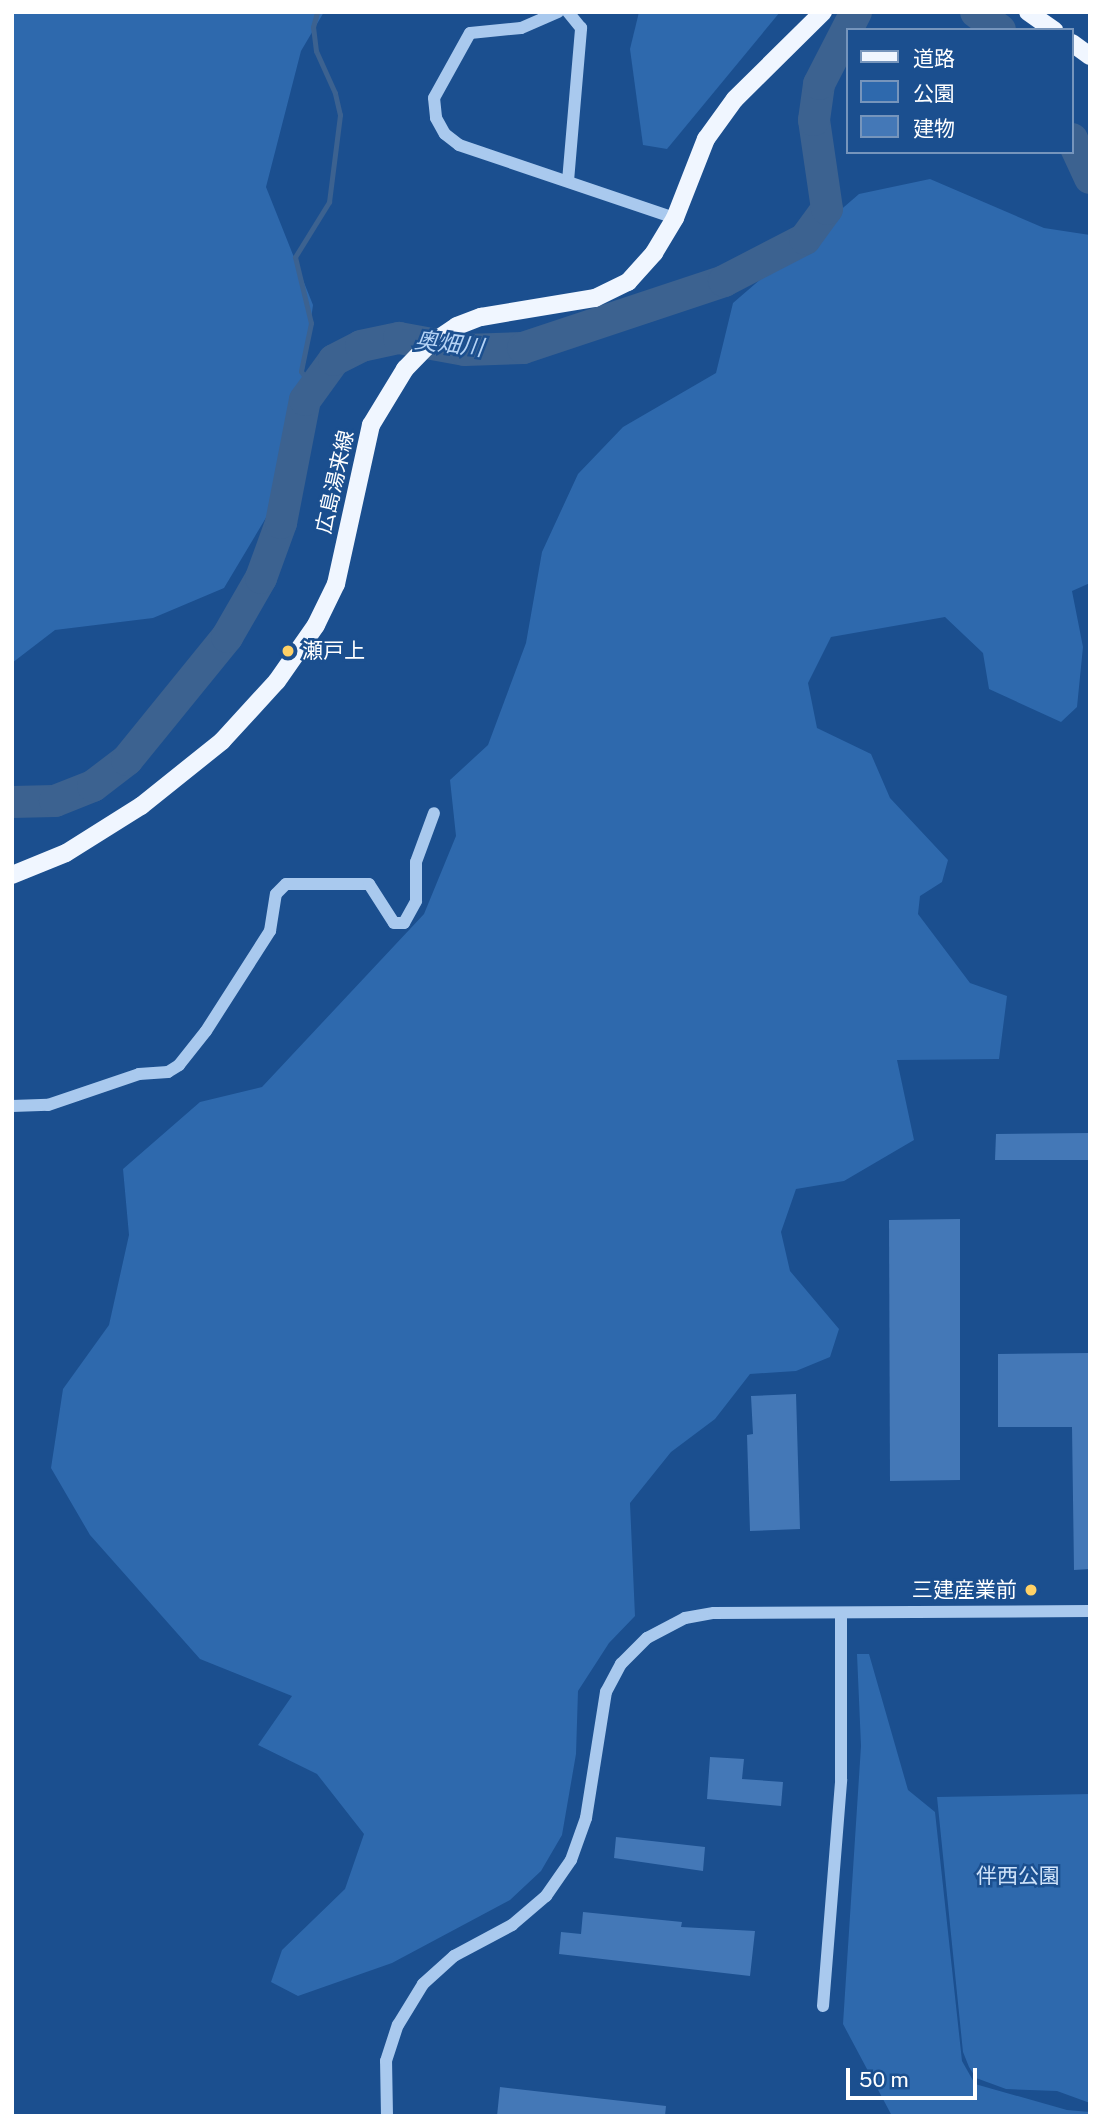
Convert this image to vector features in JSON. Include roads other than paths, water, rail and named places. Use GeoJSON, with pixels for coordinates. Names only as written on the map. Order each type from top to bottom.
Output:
{"type":"FeatureCollection","features":[{"type":"Feature","properties":{"kind":"main road","name":"広島湯来線"},"geometry":{"type":"LineString","coordinates":[[12,875],[66,853],[141,806],[222,741],[277,681],[316,625],[336,584],[371,425],[405,369],[448,331],[481,317],[595,298],[628,282],[654,253],[675,218],[706,139],[735,99],[822,12]]}},
{"type":"Feature","properties":{"kind":"main road"},"geometry":{"type":"LineString","coordinates":[[1028,12],[1051,28]]}},
{"type":"Feature","properties":{"kind":"main road"},"geometry":{"type":"LineString","coordinates":[[1074,44],[1090,56]]}},
{"type":"Feature","properties":{"kind":"street"},"geometry":{"type":"LineString","coordinates":[[558,12],[521,28],[470,33],[434,98],[436,118],[445,134],[459,145],[675,218]]}},
{"type":"Feature","properties":{"kind":"street"},"geometry":{"type":"LineString","coordinates":[[568,12],[581,28],[568,181]]}},
{"type":"Feature","properties":{"kind":"street"},"geometry":{"type":"LineString","coordinates":[[12,1106],[48,1105],[139,1074],[168,1072],[179,1065],[206,1031],[270,930],[276,894],[286,884],[369,884],[394,923],[404,923],[416,901],[416,862],[434,813]]}},
{"type":"Feature","properties":{"kind":"street"},"geometry":{"type":"LineString","coordinates":[[387,2116],[386,2061],[398,2025],[423,1984],[454,1956],[520,1918],[546,1896],[570,1860],[586,1818],[606,1692],[621,1664],[648,1638],[685,1618],[714,1614],[1090,1611]]}},
{"type":"Feature","properties":{"kind":"street"},"geometry":{"type":"LineString","coordinates":[[823,2006],[841,1780],[841,1613]]}},
{"type":"Feature","properties":{"kind":"waterway"},"geometry":{"type":"LineString","coordinates":[[312,387],[301,371],[311,323],[295,257],[329,202],[340,115],[335,93],[316,51],[313,27],[317,12]]}},
{"type":"Feature","properties":{"kind":"waterway","name":"奥畑川"},"geometry":{"type":"LineString","coordinates":[[848,28],[856,12]]}},
{"type":"Feature","properties":{"kind":"waterway","name":"奥畑川"},"geometry":{"type":"LineString","coordinates":[[976,12],[997,28]]}},
{"type":"Feature","properties":{"kind":"waterway","name":"奥畑川"},"geometry":{"type":"LineString","coordinates":[[12,802],[55,801],[93,786],[127,760],[227,637],[261,578],[281,523],[305,400],[334,360],[361,346],[399,338],[465,350],[523,348],[724,281],[805,239],[827,209],[814,120],[819,84],[846,31]]}},
{"type":"Feature","properties":{"kind":"waterway","name":"奥畑川"},"geometry":{"type":"LineString","coordinates":[[1074,143],[1090,178]]}},
{"type":"Feature","properties":{"kind":"place","name":"瀬戸上"},"geometry":{"type":"Point","coordinates":[288,651]}},
{"type":"Feature","properties":{"kind":"place","name":"三建産業前"},"geometry":{"type":"Point","coordinates":[1031,1590]}},
{"type":"Feature","properties":{"kind":"park label","name":"伴西公園"},"geometry":{"type":"Point","coordinates":[1018,1876]}}]}
